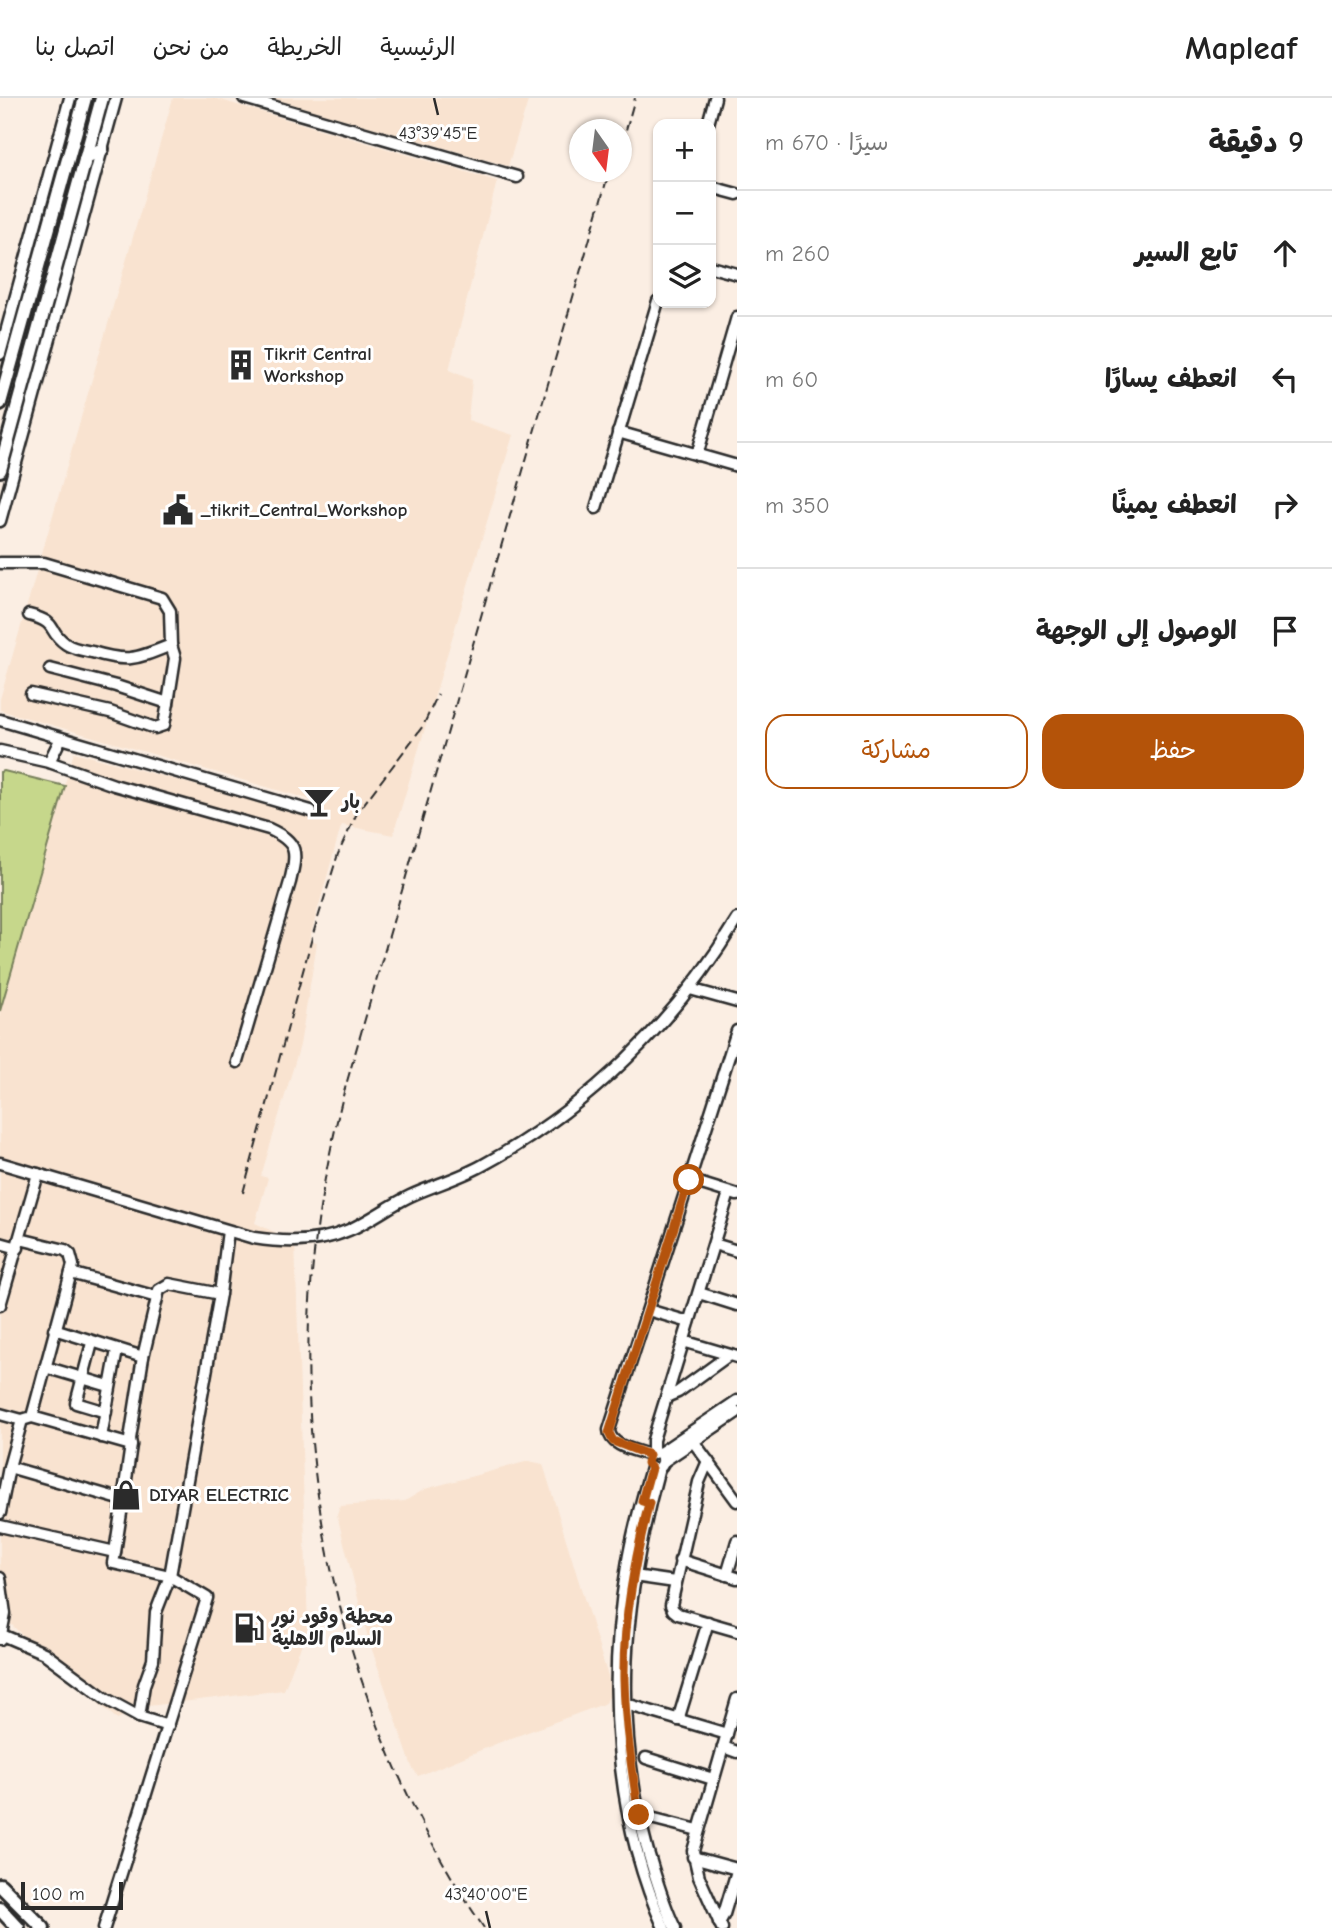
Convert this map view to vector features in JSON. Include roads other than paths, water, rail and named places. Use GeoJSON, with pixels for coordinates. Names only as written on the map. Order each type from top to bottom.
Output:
{"type":"FeatureCollection","features":[{"type":"Feature","properties":{"kind":"main road"},"geometry":{"type":"LineString","coordinates":[[0,403],[5,370],[39,265],[85,98]]}},
{"type":"Feature","properties":{"kind":"main road"},"geometry":{"type":"LineString","coordinates":[[0,470],[102,98]]}},
{"type":"Feature","properties":{"kind":"main road"},"geometry":{"type":"LineString","coordinates":[[85,159],[102,149]]}},
{"type":"Feature","properties":{"kind":"main road"},"geometry":{"type":"LineString","coordinates":[[39,265],[56,269]]}},
{"type":"Feature","properties":{"kind":"main road"},"geometry":{"type":"LineString","coordinates":[[18,403],[27,416]]}},
{"type":"Feature","properties":{"kind":"main road"},"geometry":{"type":"LineString","coordinates":[[0,1885],[43,1928]]}},
{"type":"Feature","properties":{"kind":"main road"},"geometry":{"type":"LineString","coordinates":[[10,1895],[0,1907],[18,1928]]}},
{"type":"Feature","properties":{"kind":"street"},"geometry":{"type":"LineString","coordinates":[[0,354],[70,98]]}},
{"type":"Feature","properties":{"kind":"street"},"geometry":{"type":"LineString","coordinates":[[0,521],[116,98]]}},
{"type":"Feature","properties":{"kind":"street"},"geometry":{"type":"LineString","coordinates":[[244,98],[517,177]]}},
{"type":"Feature","properties":{"kind":"street"},"geometry":{"type":"LineString","coordinates":[[709,119],[715,98]]}},
{"type":"Feature","properties":{"kind":"street"},"geometry":{"type":"LineString","coordinates":[[716,188],[737,194]]}},
{"type":"Feature","properties":{"kind":"street"},"geometry":{"type":"LineString","coordinates":[[716,268],[737,274]]}},
{"type":"Feature","properties":{"kind":"street"},"geometry":{"type":"LineString","coordinates":[[596,508],[656,308]]}},
{"type":"Feature","properties":{"kind":"street"},"geometry":{"type":"LineString","coordinates":[[697,455],[737,317]]}},
{"type":"Feature","properties":{"kind":"street"},"geometry":{"type":"LineString","coordinates":[[618,432],[737,466]]}},
{"type":"Feature","properties":{"kind":"street"},"geometry":{"type":"LineString","coordinates":[[0,562],[41,563],[162,598],[170,611],[174,658],[164,725],[156,728],[110,712],[31,694]]}},
{"type":"Feature","properties":{"kind":"street"},"geometry":{"type":"LineString","coordinates":[[29,615],[49,621],[61,639],[70,646],[116,659],[137,658],[171,645]]}},
{"type":"Feature","properties":{"kind":"street"},"geometry":{"type":"LineString","coordinates":[[50,669],[168,703]]}},
{"type":"Feature","properties":{"kind":"street"},"geometry":{"type":"LineString","coordinates":[[0,720],[312,811]]}},
{"type":"Feature","properties":{"kind":"street"},"geometry":{"type":"LineString","coordinates":[[49,762],[61,738]]}},
{"type":"Feature","properties":{"kind":"street"},"geometry":{"type":"LineString","coordinates":[[0,751],[49,762],[114,785],[269,830],[284,836],[293,846],[296,858],[290,882],[237,1062]]}},
{"type":"Feature","properties":{"kind":"street"},"geometry":{"type":"LineString","coordinates":[[0,1163],[228,1231],[268,1240],[321,1238],[346,1231],[409,1197],[474,1170],[526,1138],[595,1088],[640,1045],[690,989],[737,919]]}},
{"type":"Feature","properties":{"kind":"street"},"geometry":{"type":"LineString","coordinates":[[690,989],[737,1002]]}},
{"type":"Feature","properties":{"kind":"street"},"geometry":{"type":"LineString","coordinates":[[656,1460],[613,1441],[609,1433],[737,1031]]}},
{"type":"Feature","properties":{"kind":"street"},"geometry":{"type":"LineString","coordinates":[[0,1305],[38,1174]]}},
{"type":"Feature","properties":{"kind":"street"},"geometry":{"type":"LineString","coordinates":[[675,1928],[664,1921],[640,1858],[617,1704],[627,1564],[656,1460],[652,1443],[714,1244],[735,1194],[689,1180]]}},
{"type":"Feature","properties":{"kind":"street"},"geometry":{"type":"LineString","coordinates":[[139,1717],[144,1685],[152,1660],[156,1612],[170,1576],[220,1294],[228,1231]]}},
{"type":"Feature","properties":{"kind":"street"},"geometry":{"type":"LineString","coordinates":[[0,1243],[68,1252],[73,1262],[45,1367],[9,1466],[0,1513]]}},
{"type":"Feature","properties":{"kind":"street"},"geometry":{"type":"LineString","coordinates":[[714,1244],[737,1251]]}},
{"type":"Feature","properties":{"kind":"street"},"geometry":{"type":"LineString","coordinates":[[71,1273],[157,1297]]}},
{"type":"Feature","properties":{"kind":"street"},"geometry":{"type":"LineString","coordinates":[[104,1928],[207,1598],[170,1576],[113,1563],[143,1357],[159,1290],[169,1284],[220,1294]]}},
{"type":"Feature","properties":{"kind":"street"},"geometry":{"type":"LineString","coordinates":[[699,1293],[737,1305]]}},
{"type":"Feature","properties":{"kind":"street"},"geometry":{"type":"LineString","coordinates":[[648,1310],[689,1322]]}},
{"type":"Feature","properties":{"kind":"street"},"geometry":{"type":"LineString","coordinates":[[54,1329],[143,1357]]}},
{"type":"Feature","properties":{"kind":"street"},"geometry":{"type":"LineString","coordinates":[[683,1341],[733,1356]]}},
{"type":"Feature","properties":{"kind":"street"},"geometry":{"type":"LineString","coordinates":[[92,1343],[76,1403],[106,1412]]}},
{"type":"Feature","properties":{"kind":"street"},"geometry":{"type":"LineString","coordinates":[[101,1437],[117,1350]]}},
{"type":"Feature","properties":{"kind":"street"},"geometry":{"type":"LineString","coordinates":[[666,1397],[733,1356]]}},
{"type":"Feature","properties":{"kind":"street"},"geometry":{"type":"LineString","coordinates":[[45,1367],[109,1386]]}},
{"type":"Feature","properties":{"kind":"street"},"geometry":{"type":"LineString","coordinates":[[656,1460],[737,1401]]}},
{"type":"Feature","properties":{"kind":"street"},"geometry":{"type":"LineString","coordinates":[[656,1460],[694,1441],[737,1412]]}},
{"type":"Feature","properties":{"kind":"street"},"geometry":{"type":"LineString","coordinates":[[0,1414],[131,1445]]}},
{"type":"Feature","properties":{"kind":"street"},"geometry":{"type":"LineString","coordinates":[[694,1441],[737,1501]]}},
{"type":"Feature","properties":{"kind":"street"},"geometry":{"type":"LineString","coordinates":[[708,1461],[699,1482],[671,1605],[673,1611],[737,1630]]}},
{"type":"Feature","properties":{"kind":"street"},"geometry":{"type":"LineString","coordinates":[[9,1466],[123,1500]]}},
{"type":"Feature","properties":{"kind":"street"},"geometry":{"type":"LineString","coordinates":[[646,1502],[623,1638],[624,1678],[630,1789],[654,1872],[664,1921]]}},
{"type":"Feature","properties":{"kind":"street"},"geometry":{"type":"LineString","coordinates":[[0,1526],[115,1552]]}},
{"type":"Feature","properties":{"kind":"street"},"geometry":{"type":"LineString","coordinates":[[680,1560],[732,1577],[737,1541]]}},
{"type":"Feature","properties":{"kind":"street"},"geometry":{"type":"LineString","coordinates":[[634,1576],[675,1582]]}},
{"type":"Feature","properties":{"kind":"street"},"geometry":{"type":"LineString","coordinates":[[0,1578],[5,1614],[1,1637],[44,1653],[106,1699],[139,1717],[169,1726]]}},
{"type":"Feature","properties":{"kind":"street"},"geometry":{"type":"LineString","coordinates":[[678,1720],[708,1622]]}},
{"type":"Feature","properties":{"kind":"street"},"geometry":{"type":"LineString","coordinates":[[721,1925],[693,1857],[698,1830],[737,1699]]}},
{"type":"Feature","properties":{"kind":"street"},"geometry":{"type":"LineString","coordinates":[[626,1704],[727,1734]]}},
{"type":"Feature","properties":{"kind":"street"},"geometry":{"type":"LineString","coordinates":[[723,1747],[737,1752]]}},
{"type":"Feature","properties":{"kind":"street"},"geometry":{"type":"LineString","coordinates":[[646,1758],[713,1779]]}},
{"type":"Feature","properties":{"kind":"street"},"geometry":{"type":"LineString","coordinates":[[639,1815],[698,1830]]}},
{"type":"Feature","properties":{"kind":"street"},"geometry":{"type":"LineString","coordinates":[[693,1857],[737,1870],[721,1925]]}},
{"type":"Feature","properties":{"kind":"railway"},"geometry":{"type":"LineString","coordinates":[[629,119],[635,98]]}},
{"type":"Feature","properties":{"kind":"railway"},"geometry":{"type":"LineString","coordinates":[[484,1928],[437,1851],[396,1770],[363,1685],[338,1598],[320,1508],[310,1418],[309,1327],[318,1219],[344,1092],[606,182]]}},
{"type":"Feature","properties":{"kind":"railway"},"geometry":{"type":"LineString","coordinates":[[243,1193],[313,934],[338,854],[357,813],[423,726],[438,694]]}},
{"type":"Feature","properties":{"kind":"place","name":"Tikrit Central Workshop"},"geometry":{"type":"Point","coordinates":[241,365]}},
{"type":"Feature","properties":{"kind":"place","name":"_tikrit_Central_Workshop"},"geometry":{"type":"Point","coordinates":[178,510]}},
{"type":"Feature","properties":{"kind":"place","name":"بار"},"geometry":{"type":"Point","coordinates":[319,802]}},
{"type":"Feature","properties":{"kind":"place","name":"DIYAR ELECTRIC"},"geometry":{"type":"Point","coordinates":[126,1495]}},
{"type":"Feature","properties":{"kind":"place","name":"محطة وقود نور السلام الاهلية"},"geometry":{"type":"Point","coordinates":[249,1628]}}]}
